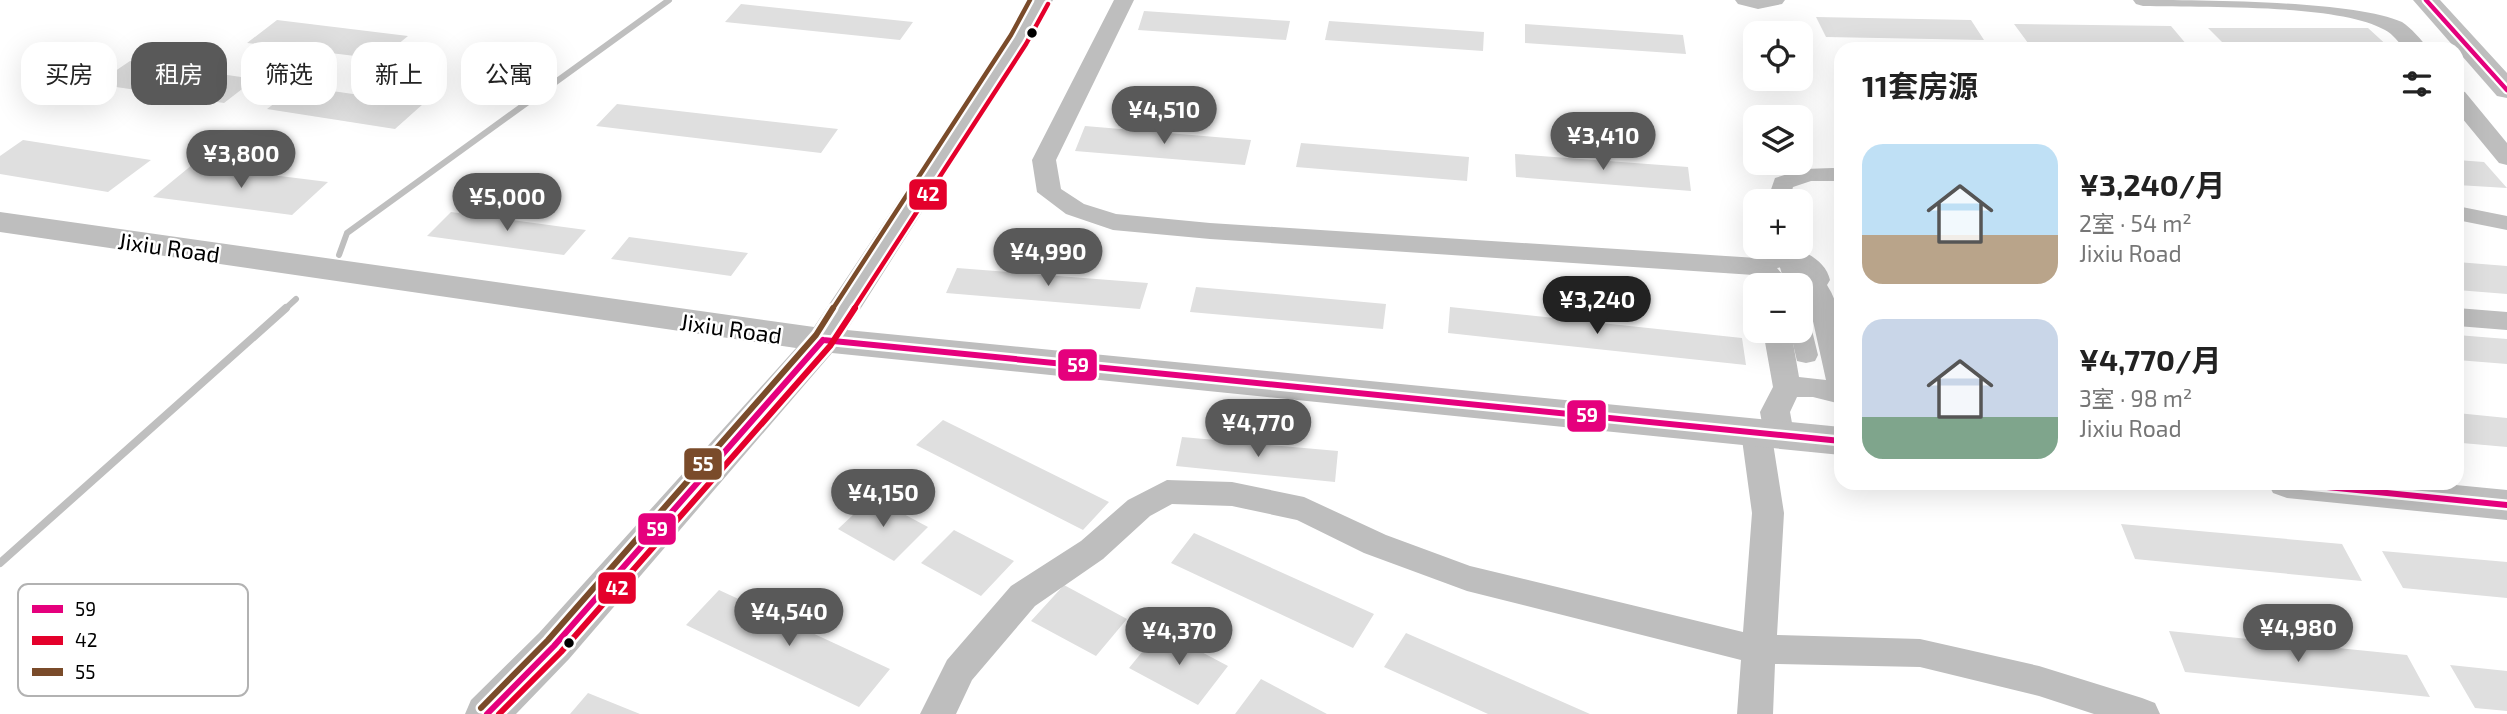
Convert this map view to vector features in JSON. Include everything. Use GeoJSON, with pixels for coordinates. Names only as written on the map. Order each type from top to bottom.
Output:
{"type":"FeatureCollection","features":[{"type":"Feature","properties":{"kind":"street"},"geometry":{"type":"LineString","coordinates":[[487,714],[554,646],[824,340],[1019,39],[1040,0]]}},
{"type":"Feature","properties":{"kind":"street"},"geometry":{"type":"LineString","coordinates":[[1124,0],[1044,160],[1049,192],[1075,209],[1113,222],[1210,232],[1743,275]]}},
{"type":"Feature","properties":{"kind":"street"},"geometry":{"type":"LineString","coordinates":[[1745,0],[1758,3],[1776,0]]}},
{"type":"Feature","properties":{"kind":"street"},"geometry":{"type":"LineString","coordinates":[[2143,0],[2327,8],[2364,13],[2393,25],[2410,42]]}},
{"type":"Feature","properties":{"kind":"street"},"geometry":{"type":"LineString","coordinates":[[2426,0],[2464,42]]}},
{"type":"Feature","properties":{"kind":"street"},"geometry":{"type":"LineString","coordinates":[[2464,42],[2507,90]]}},
{"type":"Feature","properties":{"kind":"street"},"geometry":{"type":"LineString","coordinates":[[2464,106],[2507,158]]}},
{"type":"Feature","properties":{"kind":"street","name":"Jixiu Road"},"geometry":{"type":"LineString","coordinates":[[0,222],[824,340],[1834,439]]}},
{"type":"Feature","properties":{"kind":"street"},"geometry":{"type":"LineString","coordinates":[[1813,290],[1820,294],[1834,354]]}},
{"type":"Feature","properties":{"kind":"street"},"geometry":{"type":"LineString","coordinates":[[2464,318],[2507,321]]}},
{"type":"Feature","properties":{"kind":"street"},"geometry":{"type":"LineString","coordinates":[[1755,714],[1768,513],[1768,433],[1787,387],[1779,343]]}},
{"type":"Feature","properties":{"kind":"street"},"geometry":{"type":"LineString","coordinates":[[1787,387],[1813,387],[1834,392]]}},
{"type":"Feature","properties":{"kind":"street"},"geometry":{"type":"LineString","coordinates":[[2357,490],[2507,505]]}},
{"type":"Feature","properties":{"kind":"street"},"geometry":{"type":"LineString","coordinates":[[939,714],[959,670],[1023,596],[1092,550],[1139,508],[1167,492],[1232,494],[1304,509],[1375,544],[1467,578],[1759,650],[1832,649],[1920,653],[2039,681],[2142,714]]}},
{"type":"Feature","properties":{"kind":"building"},"geometry":{"type":"Polygon","coordinates":[[[741,4],[913,22],[900,40],[725,22],[741,4]]]}},
{"type":"Feature","properties":{"kind":"building"},"geometry":{"type":"Polygon","coordinates":[[[1144,11],[1290,21],[1286,40],[1138,30],[1144,11]]]}},
{"type":"Feature","properties":{"kind":"building"},"geometry":{"type":"Polygon","coordinates":[[[1816,17],[1971,20],[1984,40],[1826,37],[1816,17]]]}},
{"type":"Feature","properties":{"kind":"building"},"geometry":{"type":"Polygon","coordinates":[[[277,20],[408,36],[401,42],[351,42],[351,56],[337,54],[337,42],[248,42],[277,20]]]}},
{"type":"Feature","properties":{"kind":"building"},"geometry":{"type":"Polygon","coordinates":[[[1329,21],[1484,32],[1483,51],[1325,40],[1329,21]]]}},
{"type":"Feature","properties":{"kind":"building"},"geometry":{"type":"Polygon","coordinates":[[[1525,24],[1683,35],[1686,54],[1525,43],[1525,24]]]}},
{"type":"Feature","properties":{"kind":"building"},"geometry":{"type":"Polygon","coordinates":[[[2014,24],[2171,26],[2184,42],[2027,42],[2014,24]]]}},
{"type":"Feature","properties":{"kind":"building"},"geometry":{"type":"Polygon","coordinates":[[[2208,28],[2368,28],[2383,42],[2222,42],[2208,28]]]}},
{"type":"Feature","properties":{"kind":"building"},"geometry":{"type":"Polygon","coordinates":[[[131,61],[131,89],[117,87],[117,70],[131,61]]]}},
{"type":"Feature","properties":{"kind":"building"},"geometry":{"type":"Polygon","coordinates":[[[227,75],[241,77],[241,90],[227,101],[227,75]]]}},
{"type":"Feature","properties":{"kind":"building"},"geometry":{"type":"Polygon","coordinates":[[[337,92],[351,94],[351,105],[422,105],[395,129],[267,109],[272,105],[337,105],[337,92]]]}},
{"type":"Feature","properties":{"kind":"building"},"geometry":{"type":"Polygon","coordinates":[[[617,104],[838,129],[821,153],[596,126],[617,104]]]}},
{"type":"Feature","properties":{"kind":"building"},"geometry":{"type":"Polygon","coordinates":[[[1085,126],[1251,140],[1245,165],[1075,151],[1085,126]]]}},
{"type":"Feature","properties":{"kind":"building"},"geometry":{"type":"Polygon","coordinates":[[[23,140],[151,160],[108,192],[0,174],[0,156],[23,140]]]}},
{"type":"Feature","properties":{"kind":"building"},"geometry":{"type":"Polygon","coordinates":[[[1301,143],[1469,157],[1467,181],[1296,167],[1301,143]]]}},
{"type":"Feature","properties":{"kind":"building"},"geometry":{"type":"Polygon","coordinates":[[[1515,154],[1688,167],[1691,191],[1516,177],[1515,154]]]}},
{"type":"Feature","properties":{"kind":"building"},"geometry":{"type":"Polygon","coordinates":[[[2464,161],[2484,162],[2507,188],[2464,185],[2464,161]]]}},
{"type":"Feature","properties":{"kind":"building"},"geometry":{"type":"Polygon","coordinates":[[[192,165],[328,182],[292,215],[153,197],[192,165]]]}},
{"type":"Feature","properties":{"kind":"building"},"geometry":{"type":"Polygon","coordinates":[[[451,212],[586,230],[564,255],[427,236],[451,212]]]}},
{"type":"Feature","properties":{"kind":"building"},"geometry":{"type":"Polygon","coordinates":[[[629,237],[748,253],[731,276],[611,259],[629,237]]]}},
{"type":"Feature","properties":{"kind":"building"},"geometry":{"type":"Polygon","coordinates":[[[2464,263],[2507,266],[2507,294],[2464,291],[2464,263]]]}},
{"type":"Feature","properties":{"kind":"building"},"geometry":{"type":"Polygon","coordinates":[[[957,268],[1148,283],[1140,309],[946,293],[957,268]]]}},
{"type":"Feature","properties":{"kind":"building"},"geometry":{"type":"Polygon","coordinates":[[[1196,287],[1386,304],[1383,329],[1190,312],[1196,287]]]}},
{"type":"Feature","properties":{"kind":"building"},"geometry":{"type":"Polygon","coordinates":[[[1450,307],[1742,338],[1746,365],[1448,333],[1450,307]]]}},
{"type":"Feature","properties":{"kind":"building"},"geometry":{"type":"Polygon","coordinates":[[[2464,336],[2507,339],[2507,364],[2464,361],[2464,336]]]}},
{"type":"Feature","properties":{"kind":"building"},"geometry":{"type":"Polygon","coordinates":[[[2464,414],[2507,418],[2507,447],[2464,443],[2464,414]]]}},
{"type":"Feature","properties":{"kind":"building"},"geometry":{"type":"Polygon","coordinates":[[[943,420],[1109,502],[1083,530],[916,445],[943,420]]]}},
{"type":"Feature","properties":{"kind":"building"},"geometry":{"type":"Polygon","coordinates":[[[1182,437],[1338,451],[1335,482],[1176,466],[1182,437]]]}},
{"type":"Feature","properties":{"kind":"building"},"geometry":{"type":"Polygon","coordinates":[[[872,497],[928,527],[894,561],[838,529],[872,497]]]}},
{"type":"Feature","properties":{"kind":"building"},"geometry":{"type":"Polygon","coordinates":[[[2121,524],[2342,544],[2362,581],[2135,559],[2121,524]]]}},
{"type":"Feature","properties":{"kind":"building"},"geometry":{"type":"Polygon","coordinates":[[[954,530],[1014,561],[981,596],[921,563],[954,530]]]}},
{"type":"Feature","properties":{"kind":"building"},"geometry":{"type":"Polygon","coordinates":[[[1194,533],[1374,614],[1353,648],[1171,563],[1194,533]]]}},
{"type":"Feature","properties":{"kind":"building"},"geometry":{"type":"Polygon","coordinates":[[[2382,551],[2507,562],[2507,598],[2403,588],[2382,551]]]}},
{"type":"Feature","properties":{"kind":"building"},"geometry":{"type":"Polygon","coordinates":[[[1064,585],[1127,619],[1096,656],[1031,621],[1064,585]]]}},
{"type":"Feature","properties":{"kind":"building"},"geometry":{"type":"Polygon","coordinates":[[[719,590],[890,669],[859,707],[686,625],[719,590]]]}},
{"type":"Feature","properties":{"kind":"building"},"geometry":{"type":"Polygon","coordinates":[[[1160,630],[1228,666],[1198,705],[1129,668],[1160,630]]]}},
{"type":"Feature","properties":{"kind":"building"},"geometry":{"type":"Polygon","coordinates":[[[2169,631],[2407,655],[2430,697],[2185,672],[2169,631]]]}},
{"type":"Feature","properties":{"kind":"building"},"geometry":{"type":"Polygon","coordinates":[[[1406,633],[1590,714],[1488,714],[1384,667],[1406,633]]]}},
{"type":"Feature","properties":{"kind":"building"},"geometry":{"type":"Polygon","coordinates":[[[2450,665],[2507,671],[2507,711],[2475,708],[2450,665]]]}},
{"type":"Feature","properties":{"kind":"building"},"geometry":{"type":"Polygon","coordinates":[[[1261,679],[1327,714],[1235,714],[1261,679]]]}},
{"type":"Feature","properties":{"kind":"building"},"geometry":{"type":"Polygon","coordinates":[[[588,693],[640,714],[570,714],[588,693]]]}},
{"type":"Feature","properties":{"kind":"waterway"},"geometry":{"type":"LineString","coordinates":[[339,255],[347,233],[669,0]]}},
{"type":"Feature","properties":{"kind":"waterway"},"geometry":{"type":"LineString","coordinates":[[1781,189],[1783,183],[1797,177],[1834,175]]}},
{"type":"Feature","properties":{"kind":"waterway"},"geometry":{"type":"LineString","coordinates":[[2464,214],[2507,223]]}},
{"type":"Feature","properties":{"kind":"waterway"},"geometry":{"type":"LineString","coordinates":[[1790,264],[1792,273]]}},
{"type":"Feature","properties":{"kind":"waterway"},"geometry":{"type":"LineString","coordinates":[[284,310],[296,299]]}},
{"type":"Feature","properties":{"kind":"waterway"},"geometry":{"type":"LineString","coordinates":[[0,563],[286,308]]}},
{"type":"Feature","properties":{"kind":"waterway"},"geometry":{"type":"LineString","coordinates":[[1804,343],[1806,355]]}},
{"type":"Feature","properties":{"kind":"transit line","name":"55"},"geometry":{"type":"LineString","coordinates":[[481,708],[548,640],[816,335],[1011,35],[1030,0]]}},
{"type":"Feature","properties":{"kind":"transit line","name":"59"},"geometry":{"type":"LineString","coordinates":[[2426,0],[2464,42]]}},
{"type":"Feature","properties":{"kind":"transit line","name":"42"},"geometry":{"type":"LineString","coordinates":[[499,714],[561,652],[830,346],[1026,44],[1048,4]]}},
{"type":"Feature","properties":{"kind":"transit line","name":"59"},"geometry":{"type":"LineString","coordinates":[[2464,42],[2507,90]]}},
{"type":"Feature","properties":{"kind":"transit line","name":"59"},"geometry":{"type":"LineString","coordinates":[[823,340],[1834,440]]}},
{"type":"Feature","properties":{"kind":"transit line","name":"59"},"geometry":{"type":"LineString","coordinates":[[487,714],[554,646],[823,340]]}},
{"type":"Feature","properties":{"kind":"transit line","name":"59"},"geometry":{"type":"LineString","coordinates":[[2357,490],[2507,505]]}}]}
